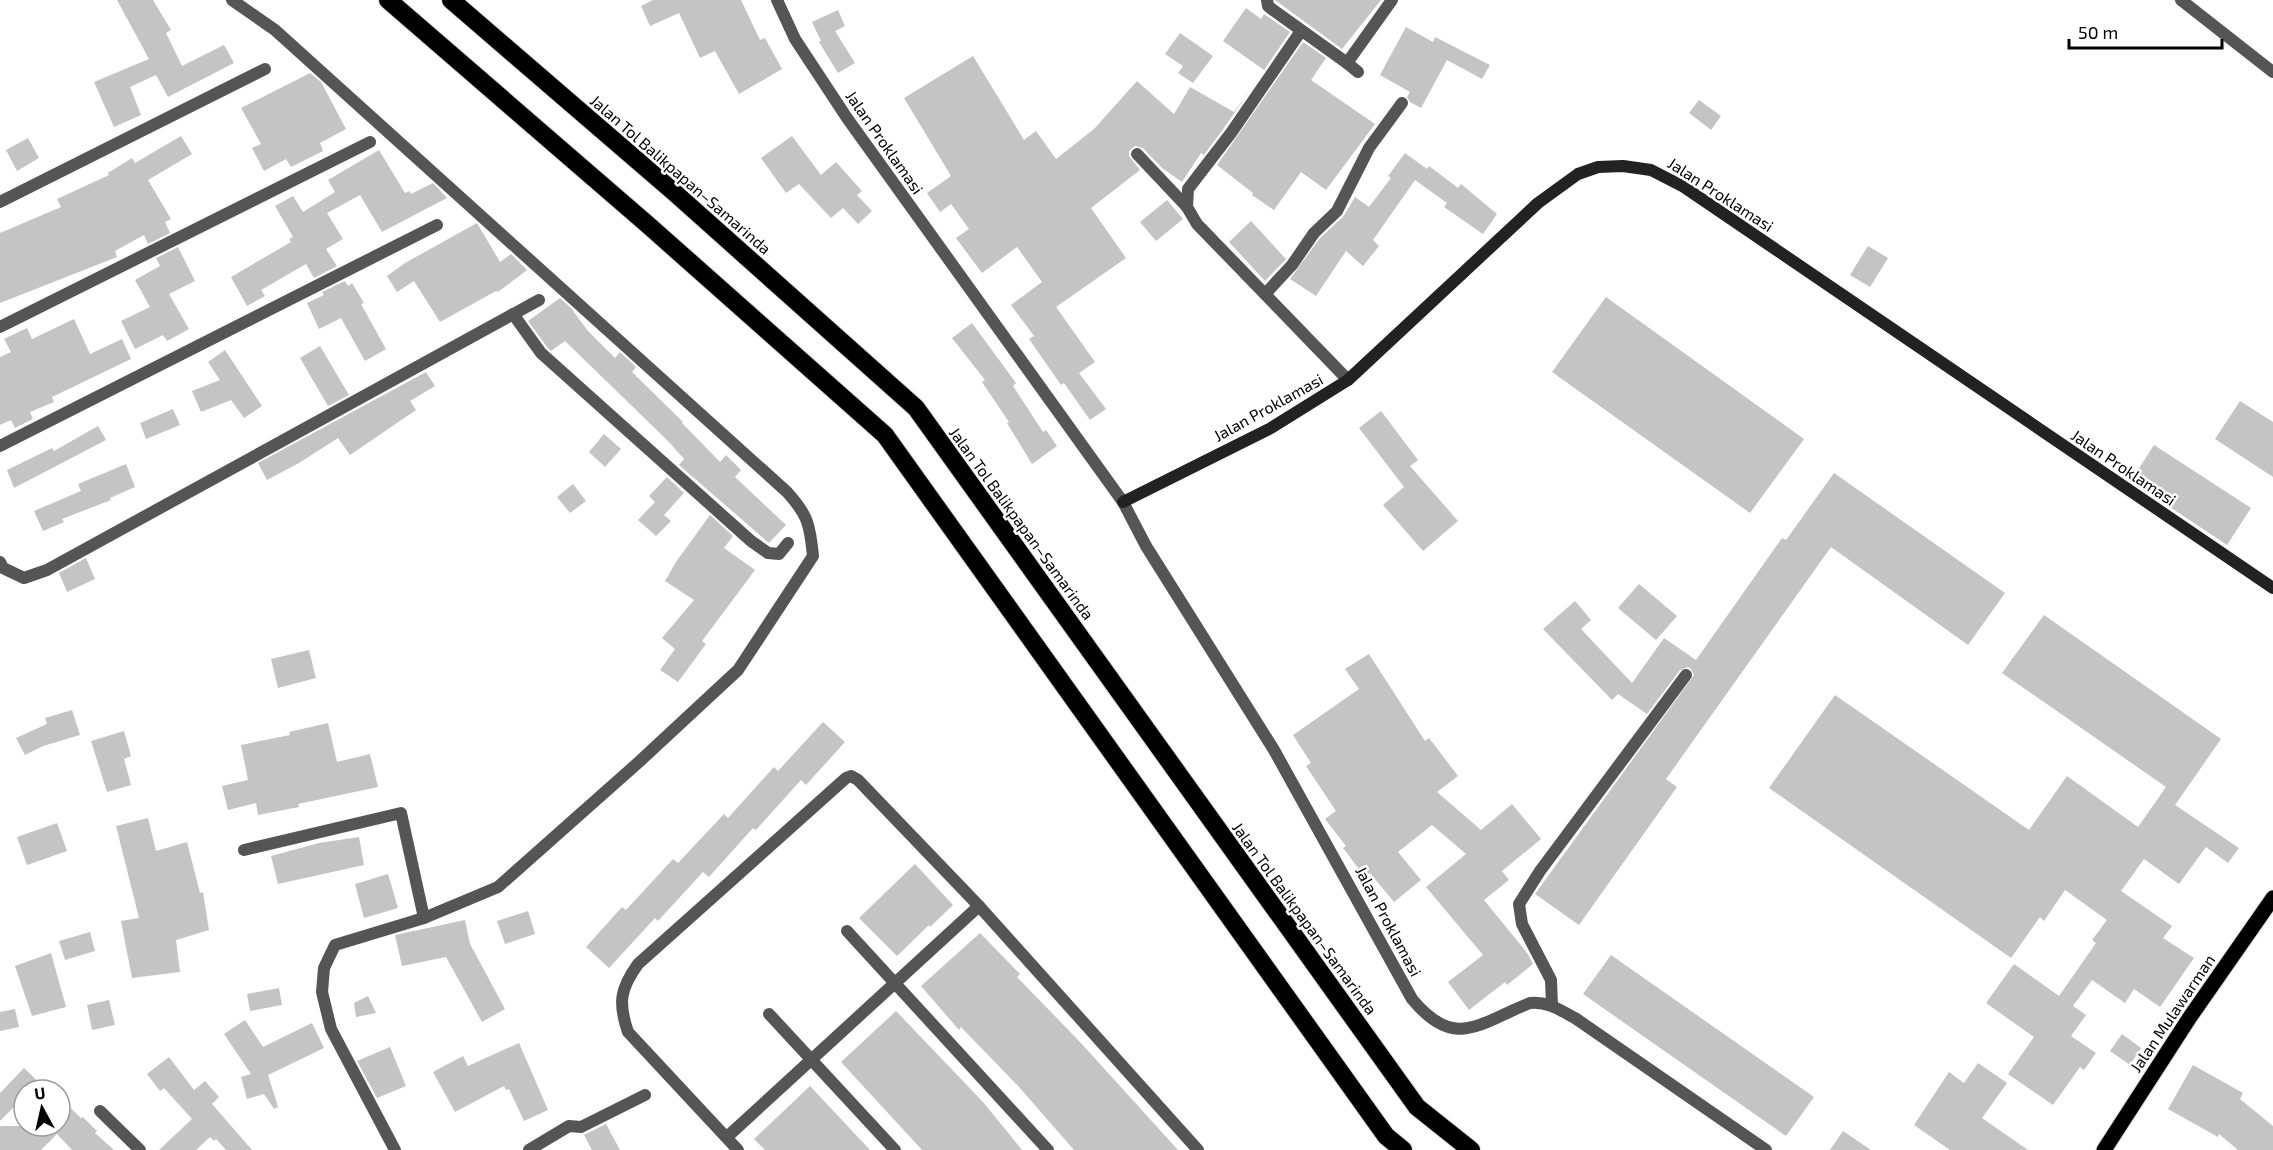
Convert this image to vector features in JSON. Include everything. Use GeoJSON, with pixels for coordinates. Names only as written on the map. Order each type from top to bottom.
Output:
{"type":"FeatureCollection","features":[{"type":"Feature","properties":{"kind":"highway"},"geometry":{"type":"LineString","coordinates":[[388,0],[647,224],[885,435],[1386,1136],[1403,1150]]}},
{"type":"Feature","properties":{"kind":"highway","name":"Jalan Tol Balikpapan–Samarinda"},"geometry":{"type":"LineString","coordinates":[[451,0],[675,193],[916,408],[1417,1107],[1471,1150]]}},
{"type":"Feature","properties":{"kind":"main road","name":"Jalan Mulawarman"},"geometry":{"type":"LineString","coordinates":[[2104,1150],[2190,1017],[2273,898]]}},
{"type":"Feature","properties":{"kind":"street"},"geometry":{"type":"LineString","coordinates":[[232,0],[275,30],[778,484],[799,506],[810,525],[813,556],[738,670],[498,887],[424,918],[335,945],[324,968],[322,992],[331,1029],[395,1150]]}},
{"type":"Feature","properties":{"kind":"street","name":"Jalan Proklamasi"},"geometry":{"type":"LineString","coordinates":[[777,0],[795,39],[846,118],[1122,502],[1146,546],[1275,750],[1412,999],[1426,1016],[1438,1025],[1456,1029],[1472,1028],[1530,1003],[1540,1002],[1552,1006],[1575,1018],[1766,1150]]}},
{"type":"Feature","properties":{"kind":"street"},"geometry":{"type":"LineString","coordinates":[[1267,0],[1268,6],[1273,10],[1358,72]]}},
{"type":"Feature","properties":{"kind":"street"},"geometry":{"type":"LineString","coordinates":[[1347,63],[1392,0]]}},
{"type":"Feature","properties":{"kind":"street"},"geometry":{"type":"LineString","coordinates":[[2181,0],[2273,72]]}},
{"type":"Feature","properties":{"kind":"street"},"geometry":{"type":"LineString","coordinates":[[1187,207],[1188,189],[1231,133],[1301,31]]}},
{"type":"Feature","properties":{"kind":"street"},"geometry":{"type":"LineString","coordinates":[[0,202],[265,69]]}},
{"type":"Feature","properties":{"kind":"street"},"geometry":{"type":"LineString","coordinates":[[1265,294],[1292,265],[1314,233],[1336,211],[1369,148],[1402,103]]}},
{"type":"Feature","properties":{"kind":"street"},"geometry":{"type":"LineString","coordinates":[[0,327],[370,142]]}},
{"type":"Feature","properties":{"kind":"street"},"geometry":{"type":"LineString","coordinates":[[1137,154],[1187,207],[1197,224],[1348,380]]}},
{"type":"Feature","properties":{"kind":"street","name":"Jalan Proklamasi"},"geometry":{"type":"LineString","coordinates":[[1122,502],[1271,428],[1348,380],[1538,203],[1578,174],[1598,167],[1623,166],[1652,170],[1684,187],[2273,588]]}},
{"type":"Feature","properties":{"kind":"street"},"geometry":{"type":"LineString","coordinates":[[0,446],[437,225]]}},
{"type":"Feature","properties":{"kind":"street"},"geometry":{"type":"LineString","coordinates":[[0,562],[3,568],[24,578],[47,570],[539,300]]}},
{"type":"Feature","properties":{"kind":"street"},"geometry":{"type":"LineString","coordinates":[[513,314],[541,353],[751,541],[768,554],[779,554],[788,543]]}},
{"type":"Feature","properties":{"kind":"street"},"geometry":{"type":"LineString","coordinates":[[1552,1006],[1551,980],[1522,924],[1519,904],[1540,871],[1686,675]]}},
{"type":"Feature","properties":{"kind":"street"},"geometry":{"type":"LineString","coordinates":[[738,1150],[628,1032],[622,1015],[621,998],[626,980],[638,964],[846,778],[851,776],[858,780],[979,906],[1198,1150]]}},
{"type":"Feature","properties":{"kind":"street"},"geometry":{"type":"LineString","coordinates":[[244,850],[401,813],[424,918]]}},
{"type":"Feature","properties":{"kind":"street"},"geometry":{"type":"LineString","coordinates":[[727,1137],[979,906]]}},
{"type":"Feature","properties":{"kind":"street"},"geometry":{"type":"LineString","coordinates":[[847,931],[1048,1150]]}},
{"type":"Feature","properties":{"kind":"street"},"geometry":{"type":"LineString","coordinates":[[769,1014],[895,1150]]}},
{"type":"Feature","properties":{"kind":"street"},"geometry":{"type":"LineString","coordinates":[[529,1150],[569,1126],[581,1127],[645,1095]]}},
{"type":"Feature","properties":{"kind":"street"},"geometry":{"type":"LineString","coordinates":[[100,1111],[140,1150]]}},
{"type":"Feature","properties":{"kind":"building"},"geometry":{"type":"Polygon","coordinates":[[[117,0],[153,0],[171,30],[166,33],[182,66],[224,45],[234,63],[168,97],[156,75],[130,87],[141,115],[114,127],[94,82],[149,59],[117,0]]]}},
{"type":"Feature","properties":{"kind":"building"},"geometry":{"type":"Polygon","coordinates":[[[653,0],[741,0],[760,40],[765,38],[782,69],[739,94],[715,51],[700,58],[679,13],[650,26],[641,6],[653,0]]]}},
{"type":"Feature","properties":{"kind":"building"},"geometry":{"type":"Polygon","coordinates":[[[1275,0],[1381,0],[1342,49],[1275,0]]]}},
{"type":"Feature","properties":{"kind":"building"},"geometry":{"type":"Polygon","coordinates":[[[1246,8],[1261,19],[1264,14],[1290,32],[1264,70],[1223,41],[1246,8]]]}},
{"type":"Feature","properties":{"kind":"building"},"geometry":{"type":"Polygon","coordinates":[[[838,10],[845,26],[835,31],[855,63],[838,73],[819,42],[821,41],[812,22],[838,10]]]}},
{"type":"Feature","properties":{"kind":"building"},"geometry":{"type":"Polygon","coordinates":[[[1406,27],[1433,42],[1435,37],[1490,65],[1482,79],[1447,60],[1421,108],[1410,102],[1407,97],[1410,92],[1380,75],[1406,27]]]}},
{"type":"Feature","properties":{"kind":"building"},"geometry":{"type":"Polygon","coordinates":[[[1180,33],[1213,56],[1193,83],[1178,73],[1183,66],[1165,54],[1180,33]]]}},
{"type":"Feature","properties":{"kind":"building"},"geometry":{"type":"Polygon","coordinates":[[[1303,42],[1326,58],[1311,80],[1375,124],[1326,190],[1301,172],[1274,210],[1252,195],[1253,193],[1217,165],[1303,42]]]}},
{"type":"Feature","properties":{"kind":"building"},"geometry":{"type":"Polygon","coordinates":[[[973,56],[1024,140],[1036,131],[1056,159],[1094,129],[1137,81],[1174,114],[1190,87],[1234,112],[1251,89],[1204,155],[1201,153],[1182,182],[1162,168],[1143,148],[1135,146],[1129,151],[1129,156],[1140,170],[1091,208],[1126,258],[1056,307],[1095,362],[1079,373],[1106,409],[1090,420],[1064,383],[1061,385],[1029,339],[1034,336],[1011,305],[1042,282],[1017,247],[982,273],[956,238],[969,229],[951,204],[940,212],[927,193],[951,176],[904,98],[973,56]]]}},
{"type":"Feature","properties":{"kind":"building"},"geometry":{"type":"Polygon","coordinates":[[[310,73],[321,82],[346,129],[320,143],[323,151],[291,167],[286,159],[264,171],[252,148],[261,144],[241,108],[310,73]]]}},
{"type":"Feature","properties":{"kind":"building"},"geometry":{"type":"Polygon","coordinates":[[[1699,100],[1721,116],[1711,130],[1689,113],[1699,100]]]}},
{"type":"Feature","properties":{"kind":"building"},"geometry":{"type":"Polygon","coordinates":[[[181,136],[192,154],[148,180],[171,219],[165,222],[170,233],[148,244],[144,235],[115,251],[117,257],[0,303],[0,233],[61,207],[57,199],[109,175],[108,173],[132,158],[135,163],[181,136]]]}},
{"type":"Feature","properties":{"kind":"building"},"geometry":{"type":"Polygon","coordinates":[[[792,136],[821,175],[836,162],[862,191],[857,195],[872,211],[858,224],[843,208],[831,218],[799,184],[786,193],[761,158],[792,136]]]}},
{"type":"Feature","properties":{"kind":"building"},"geometry":{"type":"Polygon","coordinates":[[[28,138],[39,158],[17,171],[6,150],[28,138]]]}},
{"type":"Feature","properties":{"kind":"building"},"geometry":{"type":"Polygon","coordinates":[[[379,150],[405,193],[410,191],[411,194],[433,183],[447,198],[382,232],[360,195],[327,213],[343,239],[326,249],[337,266],[314,278],[306,264],[261,290],[265,296],[247,306],[231,277],[291,242],[289,239],[293,237],[275,206],[293,196],[303,212],[335,192],[328,180],[379,150]]]}},
{"type":"Feature","properties":{"kind":"building"},"geometry":{"type":"Polygon","coordinates":[[[1405,153],[1427,169],[1429,166],[1458,188],[1461,184],[1497,214],[1483,234],[1444,207],[1447,203],[1415,180],[1373,240],[1379,246],[1363,266],[1346,251],[1316,296],[1290,279],[1320,238],[1343,217],[1355,197],[1369,207],[1391,178],[1388,176],[1405,153]]]}},
{"type":"Feature","properties":{"kind":"building"},"geometry":{"type":"Polygon","coordinates":[[[1167,200],[1183,219],[1156,241],[1140,222],[1167,200]]]}},
{"type":"Feature","properties":{"kind":"building"},"geometry":{"type":"Polygon","coordinates":[[[1251,221],[1286,259],[1265,281],[1229,242],[1251,221]]]}},
{"type":"Feature","properties":{"kind":"building"},"geometry":{"type":"Polygon","coordinates":[[[477,223],[500,262],[511,254],[527,270],[498,292],[496,291],[440,322],[414,281],[397,292],[387,276],[405,263],[477,223]]]}},
{"type":"Feature","properties":{"kind":"building"},"geometry":{"type":"Polygon","coordinates":[[[1868,246],[1888,258],[1870,287],[1850,275],[1868,246]]]}},
{"type":"Feature","properties":{"kind":"building"},"geometry":{"type":"Polygon","coordinates":[[[178,247],[195,281],[169,294],[189,329],[167,341],[163,335],[135,349],[121,321],[150,307],[135,280],[160,266],[156,258],[178,247]]]}},
{"type":"Feature","properties":{"kind":"building"},"geometry":{"type":"Polygon","coordinates":[[[345,281],[348,286],[352,283],[386,349],[365,361],[341,318],[319,329],[307,303],[324,295],[322,292],[345,281]]]}},
{"type":"Feature","properties":{"kind":"building"},"geometry":{"type":"Polygon","coordinates":[[[1606,297],[1804,439],[1750,513],[1552,372],[1606,297]]]}},
{"type":"Feature","properties":{"kind":"building"},"geometry":{"type":"Polygon","coordinates":[[[560,298],[615,358],[620,352],[636,367],[632,372],[720,462],[726,455],[741,470],[735,477],[786,525],[769,543],[679,465],[684,459],[668,441],[565,341],[551,351],[547,347],[528,321],[560,298]]]}},
{"type":"Feature","properties":{"kind":"building"},"geometry":{"type":"Polygon","coordinates":[[[74,319],[90,354],[122,339],[131,359],[52,397],[54,402],[30,412],[33,419],[15,428],[11,420],[0,425],[0,357],[11,352],[4,339],[27,328],[32,339],[74,319]]]}},
{"type":"Feature","properties":{"kind":"building"},"geometry":{"type":"Polygon","coordinates":[[[972,323],[1016,383],[1013,386],[1043,432],[1046,430],[1057,446],[1032,464],[1007,423],[1009,422],[982,382],[985,380],[952,338],[972,323]]]}},
{"type":"Feature","properties":{"kind":"building"},"geometry":{"type":"Polygon","coordinates":[[[320,346],[349,395],[328,406],[300,358],[320,346]]]}},
{"type":"Feature","properties":{"kind":"building"},"geometry":{"type":"Polygon","coordinates":[[[225,350],[262,406],[244,418],[231,400],[201,412],[192,391],[220,380],[208,362],[225,350]]]}},
{"type":"Feature","properties":{"kind":"building"},"geometry":{"type":"Polygon","coordinates":[[[426,372],[435,386],[410,401],[416,410],[350,455],[338,438],[267,480],[258,463],[426,372]]]}},
{"type":"Feature","properties":{"kind":"building"},"geometry":{"type":"Polygon","coordinates":[[[2240,401],[2273,422],[2273,477],[2215,439],[2240,401]]]}},
{"type":"Feature","properties":{"kind":"building"},"geometry":{"type":"Polygon","coordinates":[[[173,409],[180,425],[146,439],[140,423],[173,409]]]}},
{"type":"Feature","properties":{"kind":"building"},"geometry":{"type":"Polygon","coordinates":[[[1381,411],[1418,460],[1410,466],[1458,521],[1423,551],[1383,505],[1404,487],[1359,428],[1381,411]]]}},
{"type":"Feature","properties":{"kind":"building"},"geometry":{"type":"Polygon","coordinates":[[[98,426],[106,440],[14,488],[7,470],[52,448],[54,451],[98,426]]]}},
{"type":"Feature","properties":{"kind":"building"},"geometry":{"type":"Polygon","coordinates":[[[604,434],[621,449],[605,467],[589,452],[604,434]]]}},
{"type":"Feature","properties":{"kind":"building"},"geometry":{"type":"Polygon","coordinates":[[[2154,445],[2251,508],[2227,545],[2131,481],[2154,445]]]}},
{"type":"Feature","properties":{"kind":"building"},"geometry":{"type":"Polygon","coordinates":[[[126,464],[135,487],[110,498],[111,500],[62,519],[64,522],[43,531],[34,511],[81,491],[78,484],[126,464]]]}},
{"type":"Feature","properties":{"kind":"building"},"geometry":{"type":"Polygon","coordinates":[[[1834,473],[2005,593],[1968,645],[1831,547],[1666,779],[1677,787],[1579,925],[1535,894],[1694,675],[1688,667],[1680,670],[1647,714],[1618,694],[1612,700],[1543,629],[1575,601],[1591,620],[1581,629],[1632,683],[1664,638],[1696,660],[1782,538],[1786,540],[1834,473]]]}},
{"type":"Feature","properties":{"kind":"building"},"geometry":{"type":"Polygon","coordinates":[[[667,477],[684,493],[664,515],[671,521],[656,536],[638,520],[655,502],[649,496],[667,477]]]}},
{"type":"Feature","properties":{"kind":"building"},"geometry":{"type":"Polygon","coordinates":[[[573,484],[586,501],[570,513],[557,497],[573,484]]]}},
{"type":"Feature","properties":{"kind":"building"},"geometry":{"type":"Polygon","coordinates":[[[710,515],[733,536],[724,548],[755,570],[702,641],[706,644],[678,682],[660,670],[675,649],[662,638],[694,600],[665,581],[710,515]]]}},
{"type":"Feature","properties":{"kind":"building"},"geometry":{"type":"Polygon","coordinates":[[[86,558],[95,579],[67,592],[59,573],[86,558]]]}},
{"type":"Feature","properties":{"kind":"building"},"geometry":{"type":"Polygon","coordinates":[[[1639,584],[1677,616],[1656,640],[1618,608],[1639,584]]]}},
{"type":"Feature","properties":{"kind":"building"},"geometry":{"type":"Polygon","coordinates":[[[2044,615],[2221,739],[2175,805],[2239,848],[2228,863],[2206,847],[2179,884],[2144,859],[2121,891],[2172,926],[2163,938],[2194,958],[2160,1007],[2134,989],[2125,1003],[2092,980],[2073,1006],[2086,1015],[2071,1036],[2096,1053],[2084,1070],[2080,1067],[2053,1105],[2008,1074],[2034,1037],[1986,1003],[2014,964],[2059,996],[2096,943],[2092,940],[2107,920],[2065,890],[2044,921],[2040,917],[2011,958],[1769,788],[1835,695],[2029,830],[2067,776],[2138,827],[2166,787],[2002,673],[2044,615]]]}},
{"type":"Feature","properties":{"kind":"building"},"geometry":{"type":"Polygon","coordinates":[[[309,650],[316,678],[278,688],[271,659],[309,650]]]}},
{"type":"Feature","properties":{"kind":"building"},"geometry":{"type":"Polygon","coordinates":[[[1369,654],[1425,741],[1429,738],[1458,776],[1437,792],[1481,830],[1512,804],[1541,839],[1502,871],[1509,880],[1484,900],[1528,954],[1533,964],[1507,985],[1505,982],[1469,1010],[1448,982],[1483,955],[1426,887],[1466,854],[1432,825],[1398,852],[1421,880],[1394,902],[1370,873],[1365,877],[1343,848],[1346,846],[1325,819],[1336,811],[1306,766],[1311,763],[1293,735],[1359,689],[1345,669],[1369,654]]]}},
{"type":"Feature","properties":{"kind":"building"},"geometry":{"type":"Polygon","coordinates":[[[72,710],[80,735],[43,746],[25,755],[16,738],[47,724],[45,718],[72,710]]]}},
{"type":"Feature","properties":{"kind":"building"},"geometry":{"type":"Polygon","coordinates":[[[823,722],[845,742],[806,785],[801,780],[709,877],[703,872],[658,921],[655,918],[609,968],[586,947],[622,907],[626,910],[673,859],[678,863],[724,814],[728,818],[774,767],[778,771],[823,722]]]}},
{"type":"Feature","properties":{"kind":"building"},"geometry":{"type":"Polygon","coordinates":[[[328,723],[337,762],[370,754],[378,787],[258,815],[256,803],[228,810],[222,786],[248,780],[241,745],[290,735],[289,732],[328,723]]]}},
{"type":"Feature","properties":{"kind":"building"},"geometry":{"type":"Polygon","coordinates":[[[124,731],[131,756],[124,759],[131,785],[107,792],[91,741],[124,731]]]}},
{"type":"Feature","properties":{"kind":"building"},"geometry":{"type":"Polygon","coordinates":[[[148,818],[156,851],[187,842],[200,893],[203,892],[209,930],[176,940],[180,972],[132,978],[121,921],[139,918],[116,826],[148,818]]]}},
{"type":"Feature","properties":{"kind":"building"},"geometry":{"type":"Polygon","coordinates":[[[57,823],[67,851],[27,865],[17,837],[57,823]]]}},
{"type":"Feature","properties":{"kind":"building"},"geometry":{"type":"Polygon","coordinates":[[[359,837],[364,865],[278,884],[271,856],[319,843],[359,837]]]}},
{"type":"Feature","properties":{"kind":"building"},"geometry":{"type":"Polygon","coordinates":[[[915,864],[953,905],[897,956],[859,918],[915,864]]]}},
{"type":"Feature","properties":{"kind":"building"},"geometry":{"type":"Polygon","coordinates":[[[388,874],[398,908],[364,918],[355,884],[388,874]]]}},
{"type":"Feature","properties":{"kind":"building"},"geometry":{"type":"Polygon","coordinates":[[[528,911],[535,934],[505,944],[497,921],[528,911]]]}},
{"type":"Feature","properties":{"kind":"building"},"geometry":{"type":"Polygon","coordinates":[[[465,920],[470,944],[505,1009],[482,1022],[446,957],[402,966],[395,935],[465,920]]]}},
{"type":"Feature","properties":{"kind":"building"},"geometry":{"type":"Polygon","coordinates":[[[90,932],[95,951],[65,960],[59,941],[90,932]]]}},
{"type":"Feature","properties":{"kind":"building"},"geometry":{"type":"Polygon","coordinates":[[[980,933],[1020,974],[1017,977],[1080,1042],[1178,1150],[1074,1150],[1019,1087],[961,1027],[959,1030],[921,986],[980,933]]]}},
{"type":"Feature","properties":{"kind":"building"},"geometry":{"type":"Polygon","coordinates":[[[51,953],[66,1007],[32,1016],[15,966],[51,953]]]}},
{"type":"Feature","properties":{"kind":"building"},"geometry":{"type":"Polygon","coordinates":[[[1611,955],[1814,1097],[1786,1136],[1583,994],[1611,955]]]}},
{"type":"Feature","properties":{"kind":"building"},"geometry":{"type":"Polygon","coordinates":[[[279,988],[282,1005],[250,1011],[247,994],[279,988]]]}},
{"type":"Feature","properties":{"kind":"building"},"geometry":{"type":"Polygon","coordinates":[[[368,996],[376,1013],[356,1017],[354,1003],[368,996]]]}},
{"type":"Feature","properties":{"kind":"building"},"geometry":{"type":"Polygon","coordinates":[[[109,1000],[115,1025],[92,1030],[87,1005],[109,1000]]]}},
{"type":"Feature","properties":{"kind":"building"},"geometry":{"type":"Polygon","coordinates":[[[15,1009],[19,1027],[0,1031],[0,1012],[15,1009]]]}},
{"type":"Feature","properties":{"kind":"building"},"geometry":{"type":"Polygon","coordinates":[[[896,1011],[983,1102],[1022,1150],[922,1150],[841,1062],[896,1011]]]}},
{"type":"Feature","properties":{"kind":"building"},"geometry":{"type":"Polygon","coordinates":[[[245,1020],[263,1047],[312,1023],[324,1048],[268,1075],[278,1107],[274,1109],[264,1094],[247,1099],[241,1077],[251,1074],[224,1034],[245,1020]]]}},
{"type":"Feature","properties":{"kind":"building"},"geometry":{"type":"Polygon","coordinates":[[[2122,1034],[2141,1048],[2130,1065],[2110,1051],[2122,1034]]]}},
{"type":"Feature","properties":{"kind":"building"},"geometry":{"type":"Polygon","coordinates":[[[519,1043],[548,1110],[524,1121],[509,1089],[506,1090],[504,1086],[455,1112],[433,1072],[463,1056],[468,1066],[519,1043]]]}},
{"type":"Feature","properties":{"kind":"building"},"geometry":{"type":"Polygon","coordinates":[[[390,1047],[406,1086],[377,1098],[357,1061],[390,1047]]]}},
{"type":"Feature","properties":{"kind":"building"},"geometry":{"type":"Polygon","coordinates":[[[169,1057],[194,1090],[205,1081],[219,1097],[212,1104],[252,1150],[226,1150],[216,1139],[214,1141],[210,1137],[196,1150],[159,1150],[192,1119],[164,1088],[160,1091],[147,1074],[169,1057]]]}},
{"type":"Feature","properties":{"kind":"building"},"geometry":{"type":"Polygon","coordinates":[[[1978,1063],[2007,1083],[1982,1118],[2028,1150],[1950,1150],[1914,1125],[1949,1072],[1964,1083],[1978,1063]]]}},
{"type":"Feature","properties":{"kind":"building"},"geometry":{"type":"Polygon","coordinates":[[[2193,1065],[2243,1093],[2240,1099],[2273,1126],[2273,1150],[2238,1150],[2219,1134],[2218,1137],[2168,1109],[2193,1065]]]}},
{"type":"Feature","properties":{"kind":"building"},"geometry":{"type":"Polygon","coordinates":[[[24,1068],[34,1078],[14,1078],[24,1068]]]}},
{"type":"Feature","properties":{"kind":"building"},"geometry":{"type":"Polygon","coordinates":[[[12,1080],[12,1109],[0,1121],[0,1093],[12,1080]]]}},
{"type":"Feature","properties":{"kind":"building"},"geometry":{"type":"Polygon","coordinates":[[[810,1086],[870,1150],[765,1150],[754,1139],[810,1086]]]}},
{"type":"Feature","properties":{"kind":"building"},"geometry":{"type":"Polygon","coordinates":[[[72,1109],[81,1118],[83,1117],[97,1131],[95,1133],[114,1150],[72,1150],[61,1138],[72,1138],[72,1109]]]}},
{"type":"Feature","properties":{"kind":"building"},"geometry":{"type":"Polygon","coordinates":[[[606,1124],[620,1150],[592,1150],[584,1135],[606,1124]]]}},
{"type":"Feature","properties":{"kind":"building"},"geometry":{"type":"Polygon","coordinates":[[[0,1126],[12,1126],[12,1138],[53,1138],[41,1150],[0,1150],[0,1126]]]}},
{"type":"Feature","properties":{"kind":"building"},"geometry":{"type":"Polygon","coordinates":[[[1843,1131],[1871,1150],[1830,1150],[1843,1131]]]}}]}
